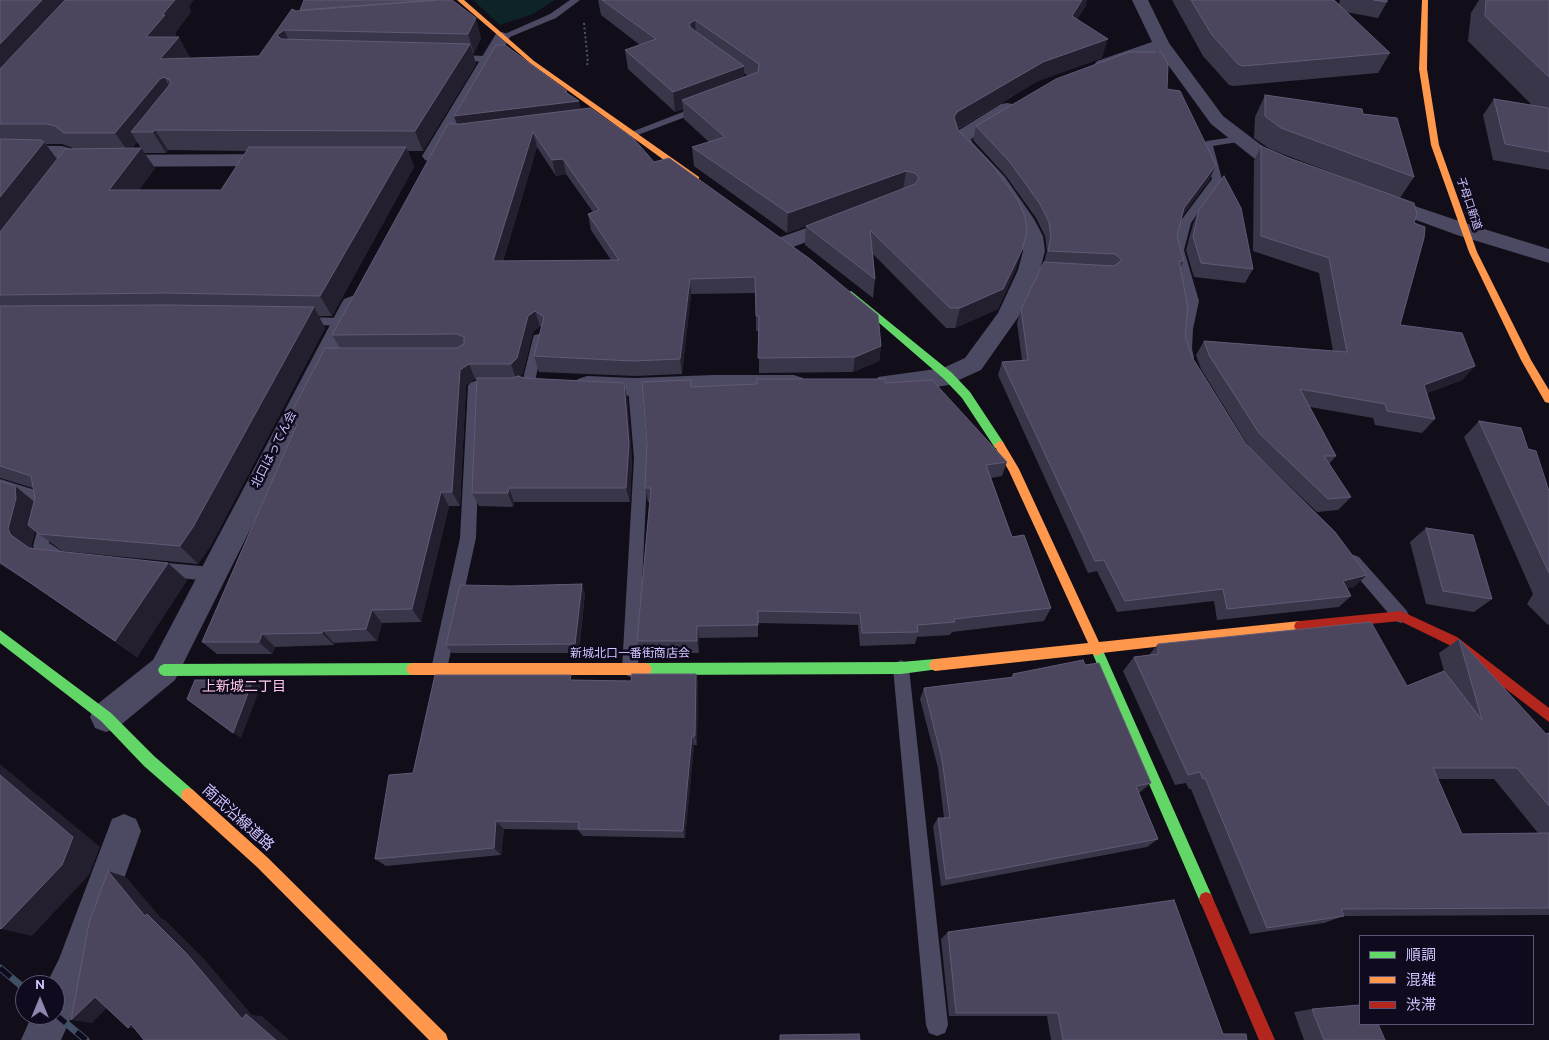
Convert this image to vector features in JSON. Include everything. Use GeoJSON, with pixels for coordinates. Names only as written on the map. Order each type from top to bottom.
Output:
{"type":"FeatureCollection","features":[{"type":"Feature","properties":{"kind":"street"},"geometry":{"type":"LineString","coordinates":[[460,0],[468,13],[502,37],[532,62],[704,185]]}},
{"type":"Feature","properties":{"kind":"street"},"geometry":{"type":"LineString","coordinates":[[1140,0],[1142,9],[1161,44],[1216,120],[1262,155],[1308,174]]}},
{"type":"Feature","properties":{"kind":"street","name":"子母口新道"},"geometry":{"type":"LineString","coordinates":[[1425,0],[1423,69],[1435,145],[1473,252],[1526,360],[1549,399]]}},
{"type":"Feature","properties":{"kind":"street"},"geometry":{"type":"LineString","coordinates":[[421,164],[451,134],[488,59],[502,37]]}},
{"type":"Feature","properties":{"kind":"street"},"geometry":{"type":"LineString","coordinates":[[1086,71],[1161,44]]}},
{"type":"Feature","properties":{"kind":"street"},"geometry":{"type":"LineString","coordinates":[[862,383],[909,383],[948,376],[973,364],[1008,316],[1033,270],[1034,251],[1032,236],[1024,219],[998,181],[963,144],[961,136],[1022,100]]}},
{"type":"Feature","properties":{"kind":"street"},"geometry":{"type":"LineString","coordinates":[[0,151],[62,152],[68,168],[136,154],[294,160]]}},
{"type":"Feature","properties":{"kind":"street"},"geometry":{"type":"LineString","coordinates":[[1364,195],[1464,230],[1549,256]]}},
{"type":"Feature","properties":{"kind":"street"},"geometry":{"type":"LineString","coordinates":[[787,244],[858,215]]}},
{"type":"Feature","properties":{"kind":"street","name":"北口はってん会"},"geometry":{"type":"LineString","coordinates":[[106,717],[164,670],[212,574],[333,357],[342,322],[360,287]]}},
{"type":"Feature","properties":{"kind":"street"},"geometry":{"type":"LineString","coordinates":[[841,287],[948,376],[966,395],[1014,469],[1096,648],[1267,1040]]}},
{"type":"Feature","properties":{"kind":"street"},"geometry":{"type":"LineString","coordinates":[[548,383],[635,387],[714,384],[815,384]]}},
{"type":"Feature","properties":{"kind":"street"},"geometry":{"type":"LineString","coordinates":[[1401,616],[1454,641],[1549,716]]}},
{"type":"Feature","properties":{"kind":"street","name":"新城北口一番街商店会"},"geometry":{"type":"LineString","coordinates":[[164,670],[902,668],[1401,616]]}},
{"type":"Feature","properties":{"kind":"street","name":"南武沿線道路"},"geometry":{"type":"LineString","coordinates":[[0,636],[106,717],[149,761],[262,862],[440,1040]]}},
{"type":"Feature","properties":{"kind":"street"},"geometry":{"type":"LineString","coordinates":[[65,988],[75,967],[124,830]]}},
{"type":"Feature","properties":{"kind":"street"},"geometry":{"type":"LineString","coordinates":[[40,1040],[47,1025]]}},
{"type":"Feature","properties":{"kind":"lane"},"geometry":{"type":"LineString","coordinates":[[502,37],[553,16],[576,0]]}},
{"type":"Feature","properties":{"kind":"lane"},"geometry":{"type":"LineString","coordinates":[[440,58],[488,59]]}},
{"type":"Feature","properties":{"kind":"lane"},"geometry":{"type":"LineString","coordinates":[[631,134],[711,104]]}},
{"type":"Feature","properties":{"kind":"lane"},"geometry":{"type":"LineString","coordinates":[[589,119],[608,117]]}},
{"type":"Feature","properties":{"kind":"lane"},"geometry":{"type":"LineString","coordinates":[[1193,370],[1186,348],[1187,329],[1193,302],[1178,250],[1185,223],[1217,179],[1207,144],[1240,140]]}},
{"type":"Feature","properties":{"kind":"lane"},"geometry":{"type":"LineString","coordinates":[[285,321],[342,322]]}},
{"type":"Feature","properties":{"kind":"lane"},"geometry":{"type":"LineString","coordinates":[[439,669],[468,538],[475,386],[517,386],[548,383],[541,332]]}},
{"type":"Feature","properties":{"kind":"lane"},"geometry":{"type":"LineString","coordinates":[[630,669],[641,458],[635,387]]}},
{"type":"Feature","properties":{"kind":"lane"},"geometry":{"type":"LineString","coordinates":[[0,485],[46,499],[48,516],[41,546],[58,559],[77,561]]}},
{"type":"Feature","properties":{"kind":"lane"},"geometry":{"type":"LineString","coordinates":[[1348,555],[1401,616]]}},
{"type":"Feature","properties":{"kind":"lane"},"geometry":{"type":"LineString","coordinates":[[144,568],[212,574]]}},
{"type":"Feature","properties":{"kind":"lane"},"geometry":{"type":"LineString","coordinates":[[902,668],[936,1025]]}},
{"type":"Feature","properties":{"kind":"path"},"geometry":{"type":"LineString","coordinates":[[583,18],[588,63],[585,69]]}},
{"type":"Feature","properties":{"kind":"green space"},"geometry":{"type":"Polygon","coordinates":[[[473,0],[555,0],[533,14],[500,25],[473,0]]]}},
{"type":"Feature","properties":{"kind":"building"},"geometry":{"type":"Polygon","coordinates":[[[0,0],[42,0],[0,44],[0,0]]]}},
{"type":"Feature","properties":{"kind":"building"},"geometry":{"type":"Polygon","coordinates":[[[65,0],[175,0],[146,37],[179,37],[160,59],[259,56],[292,9],[296,11],[452,0],[476,18],[468,34],[284,30],[277,35],[281,39],[470,44],[415,131],[155,130],[153,132],[131,132],[171,83],[170,80],[164,77],[160,79],[115,133],[64,133],[55,126],[47,124],[0,124],[0,69],[65,0]]]}},
{"type":"Feature","properties":{"kind":"building"},"geometry":{"type":"Polygon","coordinates":[[[304,0],[433,0],[300,10],[304,0]]]}},
{"type":"Feature","properties":{"kind":"building"},"geometry":{"type":"Polygon","coordinates":[[[602,0],[1082,0],[1072,16],[1108,39],[1043,62],[957,112],[954,117],[958,130],[994,167],[1018,200],[1025,217],[1027,231],[1022,250],[1003,289],[960,308],[950,308],[870,230],[875,279],[806,226],[915,184],[919,178],[915,173],[906,171],[788,213],[692,147],[725,137],[682,100],[758,72],[759,64],[695,20],[689,24],[691,28],[744,66],[673,92],[625,50],[656,39],[602,0]]]}},
{"type":"Feature","properties":{"kind":"building"},"geometry":{"type":"Polygon","coordinates":[[[1191,0],[1334,0],[1390,53],[1243,66],[1238,64],[1212,35],[1191,0]]]}},
{"type":"Feature","properties":{"kind":"building"},"geometry":{"type":"Polygon","coordinates":[[[1486,0],[1549,0],[1549,77],[1485,16],[1486,0]]]}},
{"type":"Feature","properties":{"kind":"building"},"geometry":{"type":"Polygon","coordinates":[[[496,45],[505,45],[579,101],[454,116],[496,45]]]}},
{"type":"Feature","properties":{"kind":"building"},"geometry":{"type":"Polygon","coordinates":[[[1129,52],[1161,52],[1168,64],[1167,89],[1180,91],[1216,165],[1184,208],[1177,236],[1184,261],[1179,261],[1188,308],[1185,336],[1192,357],[1246,444],[1335,532],[1367,575],[1343,581],[1351,596],[1227,609],[1223,589],[1125,601],[1104,560],[1095,561],[1002,362],[1028,360],[1021,309],[1044,262],[1114,266],[1122,260],[1115,254],[1048,251],[1051,237],[1049,222],[1040,204],[1010,162],[976,126],[1056,79],[1129,52]]]}},
{"type":"Feature","properties":{"kind":"building"},"geometry":{"type":"Polygon","coordinates":[[[1265,95],[1362,109],[1363,114],[1397,118],[1414,177],[1281,128],[1265,116],[1265,95]]]}},
{"type":"Feature","properties":{"kind":"building"},"geometry":{"type":"Polygon","coordinates":[[[1494,99],[1549,108],[1549,152],[1505,144],[1494,99]]]}},
{"type":"Feature","properties":{"kind":"building"},"geometry":{"type":"Polygon","coordinates":[[[590,108],[633,138],[654,162],[669,158],[810,259],[878,315],[881,346],[855,357],[758,358],[759,316],[756,316],[755,277],[690,279],[680,359],[632,361],[534,356],[544,317],[535,311],[528,316],[517,358],[511,364],[469,364],[460,370],[452,492],[441,492],[412,609],[372,610],[366,629],[323,631],[322,633],[262,634],[259,642],[202,642],[297,424],[288,419],[325,348],[457,348],[464,344],[464,337],[457,334],[332,335],[448,124],[590,108]],[[533,132],[493,261],[619,260],[588,214],[599,210],[563,159],[552,160],[533,132]]]}},
{"type":"Feature","properties":{"kind":"building"},"geometry":{"type":"Polygon","coordinates":[[[0,139],[41,140],[44,142],[0,197],[0,139]]]}},
{"type":"Feature","properties":{"kind":"building"},"geometry":{"type":"Polygon","coordinates":[[[1261,146],[1414,203],[1417,214],[1414,223],[1425,227],[1424,238],[1400,325],[1462,333],[1475,366],[1424,385],[1435,419],[1387,411],[1385,404],[1300,389],[1336,456],[1324,456],[1351,497],[1328,499],[1259,433],[1209,355],[1204,341],[1347,352],[1329,258],[1261,236],[1261,146]]]}},
{"type":"Feature","properties":{"kind":"building"},"geometry":{"type":"Polygon","coordinates":[[[249,147],[406,147],[320,296],[167,293],[0,295],[0,232],[65,149],[141,148],[109,190],[221,190],[249,147]]]}},
{"type":"Feature","properties":{"kind":"building"},"geometry":{"type":"Polygon","coordinates":[[[1224,176],[1241,208],[1253,269],[1201,263],[1193,236],[1199,210],[1224,176]]]}},
{"type":"Feature","properties":{"kind":"building"},"geometry":{"type":"Polygon","coordinates":[[[167,305],[314,307],[193,527],[180,546],[39,534],[28,525],[35,498],[31,476],[0,466],[0,306],[167,305]]]}},
{"type":"Feature","properties":{"kind":"building"},"geometry":{"type":"Polygon","coordinates":[[[518,376],[524,378],[624,383],[629,444],[626,488],[509,488],[508,493],[472,493],[477,378],[512,378],[518,376]]]}},
{"type":"Feature","properties":{"kind":"building"},"geometry":{"type":"Polygon","coordinates":[[[757,379],[885,379],[885,383],[932,380],[1007,462],[986,465],[1012,537],[1024,535],[1051,608],[954,619],[955,622],[917,625],[918,632],[862,633],[860,613],[758,611],[758,625],[697,626],[697,641],[637,641],[651,488],[645,488],[647,443],[642,382],[691,380],[691,387],[757,384],[757,379]]]}},
{"type":"Feature","properties":{"kind":"building"},"geometry":{"type":"Polygon","coordinates":[[[1479,421],[1521,428],[1528,449],[1536,451],[1549,491],[1549,573],[1479,421]]]}},
{"type":"Feature","properties":{"kind":"building"},"geometry":{"type":"Polygon","coordinates":[[[0,481],[15,486],[16,498],[8,529],[11,535],[29,548],[168,563],[115,641],[0,562],[0,481]]]}},
{"type":"Feature","properties":{"kind":"building"},"geometry":{"type":"Polygon","coordinates":[[[1426,528],[1473,535],[1492,599],[1443,591],[1426,528]]]}},
{"type":"Feature","properties":{"kind":"building"},"geometry":{"type":"Polygon","coordinates":[[[582,584],[575,644],[446,645],[460,585],[582,584]]]}},
{"type":"Feature","properties":{"kind":"building"},"geometry":{"type":"Polygon","coordinates":[[[1371,622],[1407,686],[1444,671],[1482,720],[1459,639],[1546,734],[1549,733],[1549,806],[1517,768],[1433,768],[1462,834],[1549,833],[1549,908],[1341,909],[1344,916],[1267,928],[1205,778],[1203,779],[1200,772],[1188,775],[1134,657],[1158,654],[1158,644],[1371,622]]]}},
{"type":"Feature","properties":{"kind":"building"},"geometry":{"type":"Polygon","coordinates":[[[1083,660],[1085,665],[1099,663],[1151,783],[1136,786],[1158,839],[946,879],[938,818],[950,818],[942,759],[924,688],[1014,677],[1013,674],[1083,660]]]}},
{"type":"Feature","properties":{"kind":"building"},"geometry":{"type":"Polygon","coordinates":[[[632,674],[696,674],[695,736],[692,736],[683,831],[578,829],[579,822],[496,821],[494,848],[375,859],[389,775],[413,773],[435,675],[571,675],[570,680],[631,681],[632,674]]]}},
{"type":"Feature","properties":{"kind":"building"},"geometry":{"type":"Polygon","coordinates":[[[195,680],[253,680],[233,733],[187,699],[195,680]]]}},
{"type":"Feature","properties":{"kind":"building"},"geometry":{"type":"Polygon","coordinates":[[[0,775],[73,837],[62,865],[1,929],[0,928],[0,775]]]}},
{"type":"Feature","properties":{"kind":"building"},"geometry":{"type":"Polygon","coordinates":[[[108,871],[145,916],[147,914],[187,954],[242,1019],[246,1014],[276,1040],[144,1040],[131,1024],[128,1028],[95,997],[71,1020],[89,923],[108,871]]]}},
{"type":"Feature","properties":{"kind":"building"},"geometry":{"type":"Polygon","coordinates":[[[1174,900],[1223,1034],[1246,1034],[1247,1040],[1063,1040],[1058,1013],[956,1013],[948,932],[1174,900]]]}},
{"type":"Feature","properties":{"kind":"building"},"geometry":{"type":"Polygon","coordinates":[[[1359,1005],[1359,1025],[1378,1025],[1385,1040],[1324,1040],[1312,1009],[1359,1005]]]}},
{"type":"Feature","properties":{"kind":"building"},"geometry":{"type":"Polygon","coordinates":[[[859,1034],[860,1040],[780,1040],[780,1035],[859,1034]]]}},
{"type":"Feature","properties":{"kind":"railway"},"geometry":{"type":"LineString","coordinates":[[0,968],[15,981]]}},
{"type":"Feature","properties":{"kind":"railway"},"geometry":{"type":"LineString","coordinates":[[65,1022],[86,1040]]}},
{"type":"Feature","properties":{"kind":"traffic: fast"},"geometry":{"type":"LineString","coordinates":[[851,294],[948,376],[966,395],[999,445]]}},
{"type":"Feature","properties":{"kind":"traffic: fast"},"geometry":{"type":"LineString","coordinates":[[0,636],[106,717],[149,761],[188,795]]}},
{"type":"Feature","properties":{"kind":"traffic: fast"},"geometry":{"type":"LineString","coordinates":[[1097,650],[1206,899]]}},
{"type":"Feature","properties":{"kind":"traffic: fast"},"geometry":{"type":"LineString","coordinates":[[646,669],[901,668],[935,665]]}},
{"type":"Feature","properties":{"kind":"traffic: fast"},"geometry":{"type":"LineString","coordinates":[[164,670],[412,669]]}},
{"type":"Feature","properties":{"kind":"traffic: slow"},"geometry":{"type":"LineString","coordinates":[[460,0],[532,62],[696,179]]}},
{"type":"Feature","properties":{"kind":"traffic: slow"},"geometry":{"type":"LineString","coordinates":[[1425,0],[1423,69],[1435,145],[1473,252],[1526,360],[1549,399]]}},
{"type":"Feature","properties":{"kind":"traffic: slow"},"geometry":{"type":"LineString","coordinates":[[999,445],[1014,469],[1097,650]]}},
{"type":"Feature","properties":{"kind":"traffic: slow"},"geometry":{"type":"LineString","coordinates":[[935,665],[1300,626]]}},
{"type":"Feature","properties":{"kind":"traffic: slow"},"geometry":{"type":"LineString","coordinates":[[412,669],[646,669]]}},
{"type":"Feature","properties":{"kind":"traffic: slow"},"geometry":{"type":"LineString","coordinates":[[188,795],[262,862],[440,1040]]}},
{"type":"Feature","properties":{"kind":"traffic: jam"},"geometry":{"type":"LineString","coordinates":[[1300,626],[1401,616],[1453,641],[1549,716]]}},
{"type":"Feature","properties":{"kind":"traffic: jam"},"geometry":{"type":"LineString","coordinates":[[1206,899],[1267,1040]]}},
{"type":"Feature","properties":{"kind":"district","name":"上新城二丁目"},"geometry":{"type":"Point","coordinates":[244,688]}}]}
